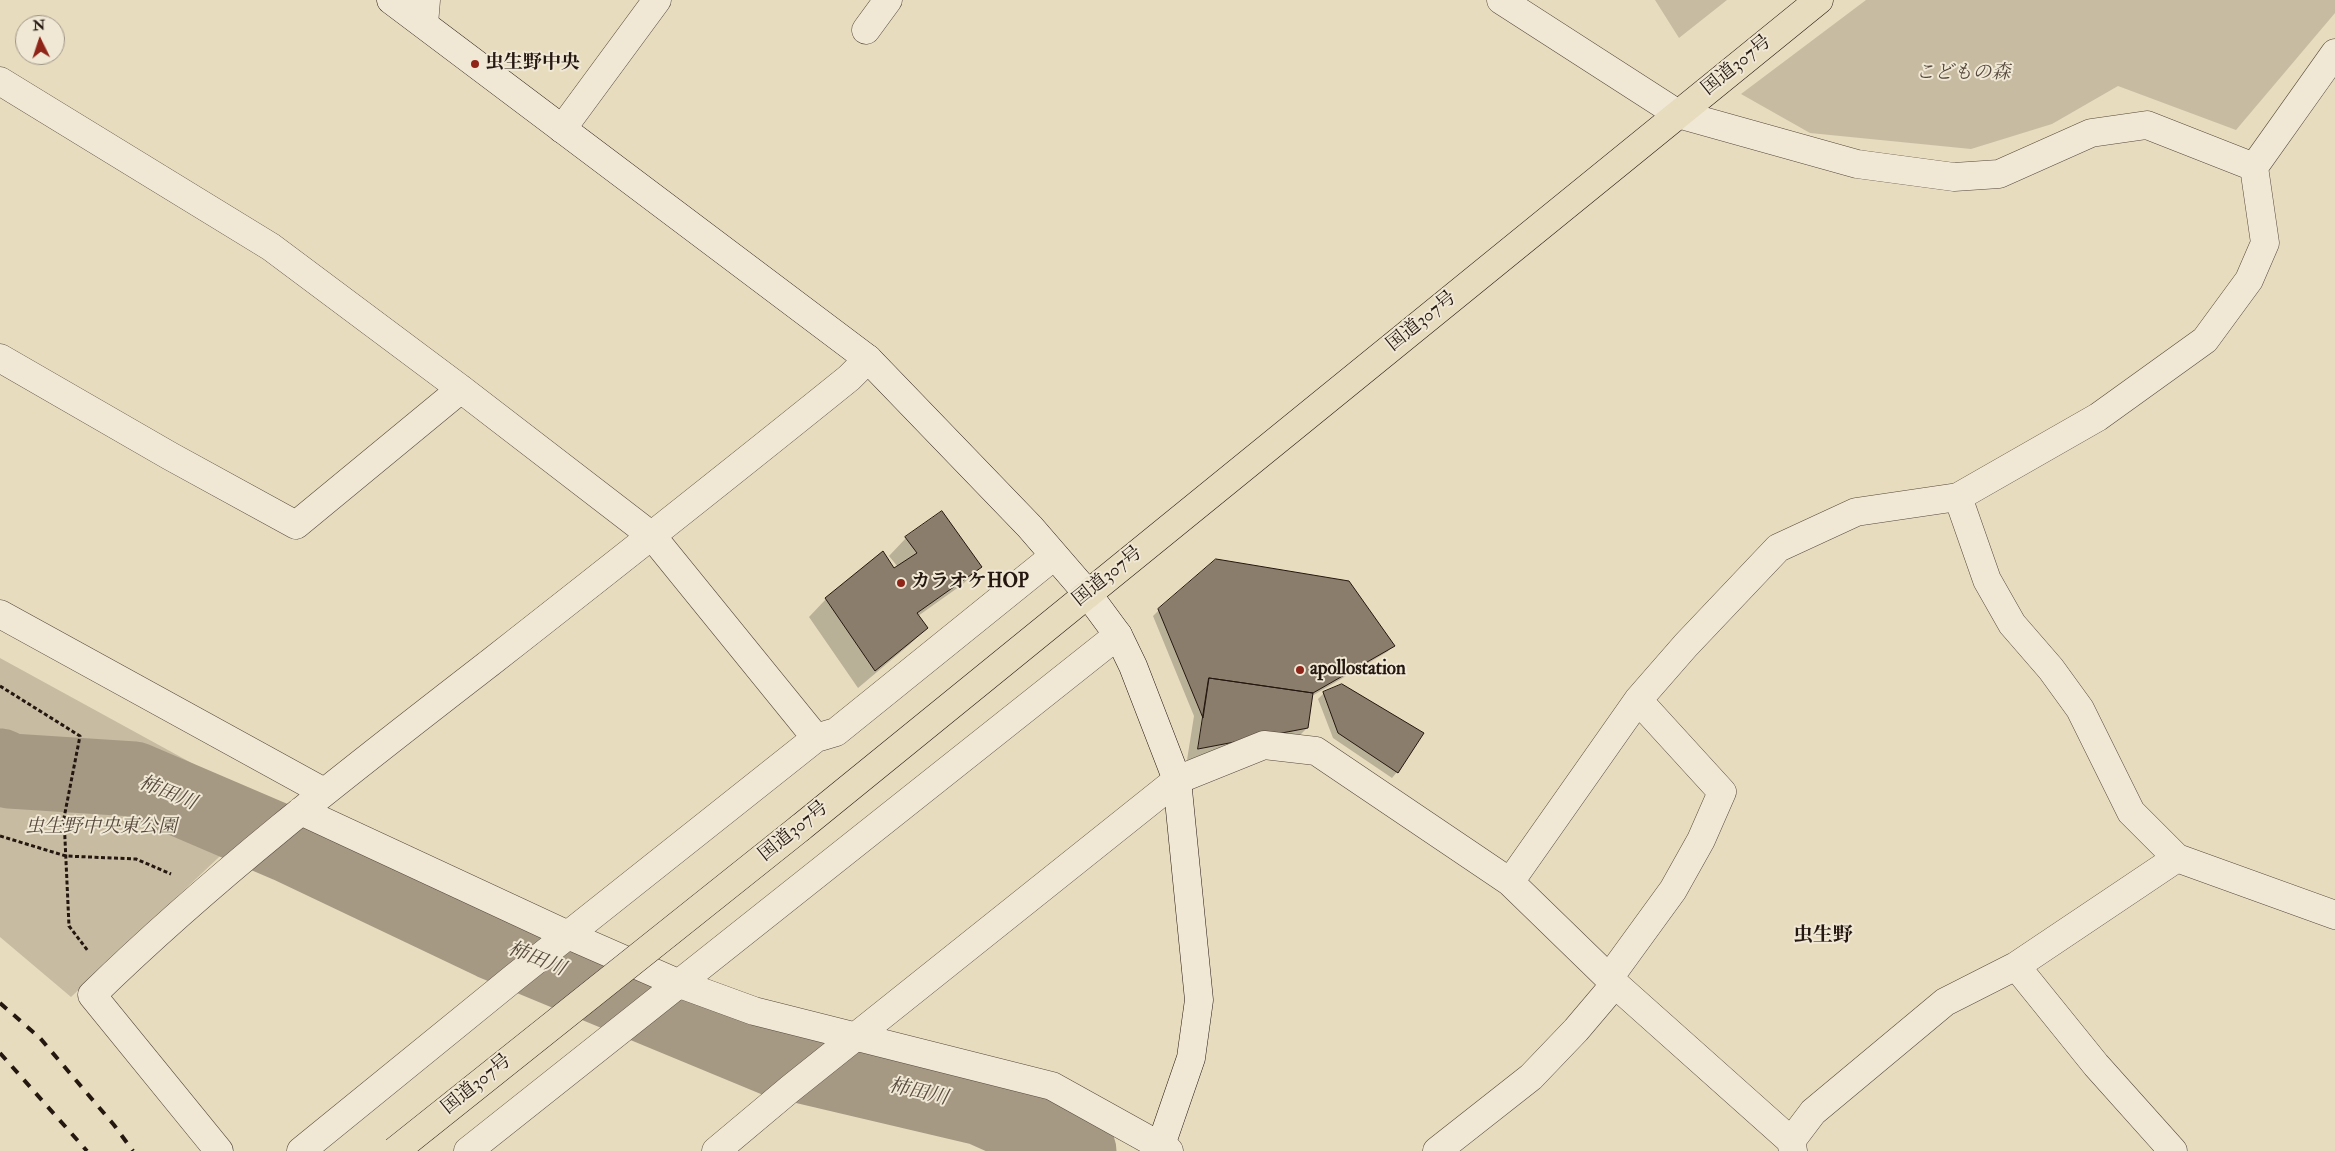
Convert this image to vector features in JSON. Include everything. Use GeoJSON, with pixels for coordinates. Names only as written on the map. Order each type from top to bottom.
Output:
{"type":"FeatureCollection","features":[{"type":"Feature","properties":{"kind":"highway","name":"国道307号"},"geometry":{"type":"LineString","coordinates":[[395,1151],[800,828],[1819,0]]}},
{"type":"Feature","properties":{"kind":"street"},"geometry":{"type":"LineString","coordinates":[[300,812],[568,935],[674,988],[850,1042],[1052,1086],[1163,1150],[1191,1058],[1199,1000],[1177,780],[1133,666],[1118,635],[1087,593],[1030,527],[868,359],[562,129],[425,12],[390,0]]}},
{"type":"Feature","properties":{"kind":"street"},"geometry":{"type":"LineString","coordinates":[[562,129],[657,0]]}},
{"type":"Feature","properties":{"kind":"street"},"geometry":{"type":"LineString","coordinates":[[866,30],[888,0]]}},
{"type":"Feature","properties":{"kind":"street"},"geometry":{"type":"LineString","coordinates":[[1501,0],[1678,114],[1857,164],[1954,177],[1999,174],[2091,133],[2147,125],[2254,167]]}},
{"type":"Feature","properties":{"kind":"street"},"geometry":{"type":"LineString","coordinates":[[1510,882],[1638,700],[1686,645],[1778,548],[1856,512],[1958,497],[2098,416],[2205,340],[2249,280],[2265,242],[2254,167],[2335,53]]}},
{"type":"Feature","properties":{"kind":"street"},"geometry":{"type":"LineString","coordinates":[[0,81],[271,247],[461,389],[652,536],[816,738]]}},
{"type":"Feature","properties":{"kind":"street"},"geometry":{"type":"LineString","coordinates":[[0,358],[170,456],[296,525],[461,389]]}},
{"type":"Feature","properties":{"kind":"street"},"geometry":{"type":"LineString","coordinates":[[219,1151],[92,995],[208,890],[324,792],[652,536],[849,378],[868,359]]}},
{"type":"Feature","properties":{"kind":"street"},"geometry":{"type":"LineString","coordinates":[[1958,497],[1987,580],[2012,624],[2051,669],[2080,709],[2131,812],[2177,858],[2335,914]]}},
{"type":"Feature","properties":{"kind":"street"},"geometry":{"type":"LineString","coordinates":[[301,1151],[515,977],[816,738],[836,732],[1054,556]]}},
{"type":"Feature","properties":{"kind":"street"},"geometry":{"type":"LineString","coordinates":[[0,614],[324,792]]}},
{"type":"Feature","properties":{"kind":"street"},"geometry":{"type":"LineString","coordinates":[[468,1151],[1118,635]]}},
{"type":"Feature","properties":{"kind":"street"},"geometry":{"type":"LineString","coordinates":[[1437,1151],[1532,1077],[1576,1030],[1612,981],[1673,890],[1700,840],[1722,792],[1638,700]]}},
{"type":"Feature","properties":{"kind":"street"},"geometry":{"type":"LineString","coordinates":[[716,1151],[790,1089],[1177,780],[1264,745],[1316,752],[1510,882],[1612,981],[1792,1146],[1813,1112],[1946,1002],[2016,966],[2177,858]]}},
{"type":"Feature","properties":{"kind":"street"},"geometry":{"type":"LineString","coordinates":[[2016,966],[2096,1065],[2173,1151]]}},
{"type":"Feature","properties":{"kind":"path"},"geometry":{"type":"LineString","coordinates":[[0,686],[80,736],[64,818],[69,926],[109,978]]}},
{"type":"Feature","properties":{"kind":"path"},"geometry":{"type":"LineString","coordinates":[[0,836],[66,856],[136,859],[208,890]]}},
{"type":"Feature","properties":{"kind":"green space"},"geometry":{"type":"Polygon","coordinates":[[[1655,0],[1727,0],[1679,38],[1655,0]]]}},
{"type":"Feature","properties":{"kind":"green space","name":"こどもの森"},"geometry":{"type":"Polygon","coordinates":[[[1866,0],[2335,0],[2335,13],[2236,130],[2118,86],[2052,124],[1971,149],[1810,133],[1741,94],[1866,0]]]}},
{"type":"Feature","properties":{"kind":"green space","name":"虫生野中央東公園"},"geometry":{"type":"Polygon","coordinates":[[[0,658],[272,807],[71,997],[0,937],[0,658]]]}},
{"type":"Feature","properties":{"kind":"building","name":"カラオケHOP"},"geometry":{"type":"Polygon","coordinates":[[[942,511],[982,567],[917,613],[928,628],[875,671],[825,598],[883,551],[894,568],[917,553],[905,537],[942,511]]]}},
{"type":"Feature","properties":{"kind":"building"},"geometry":{"type":"Polygon","coordinates":[[[1216,559],[1349,581],[1395,646],[1313,693],[1209,678],[1203,718],[1158,609],[1216,559]]]}},
{"type":"Feature","properties":{"kind":"building"},"geometry":{"type":"Polygon","coordinates":[[[1209,678],[1313,693],[1308,728],[1198,749],[1209,678]]]}},
{"type":"Feature","properties":{"kind":"building"},"geometry":{"type":"Polygon","coordinates":[[[1342,684],[1424,733],[1398,773],[1338,733],[1323,692],[1342,684]]]}},
{"type":"Feature","properties":{"kind":"waterway","name":"柿田川"},"geometry":{"type":"LineString","coordinates":[[0,766],[10,771],[134,779],[288,845],[492,942],[777,1060],[981,1108],[1079,1151]]}},
{"type":"Feature","properties":{"kind":"railway"},"geometry":{"type":"LineString","coordinates":[[0,1003],[40,1038],[114,1125],[133,1151]]}},
{"type":"Feature","properties":{"kind":"railway"},"geometry":{"type":"LineString","coordinates":[[0,1053],[87,1151]]}},
{"type":"Feature","properties":{"kind":"place","name":"虫生野中央"},"geometry":{"type":"Point","coordinates":[475,64]}},
{"type":"Feature","properties":{"kind":"place","name":"カラオケHOP"},"geometry":{"type":"Point","coordinates":[901,583]}},
{"type":"Feature","properties":{"kind":"place","name":"apollostation"},"geometry":{"type":"Point","coordinates":[1300,670]}},
{"type":"Feature","properties":{"kind":"district","name":"虫生野"},"geometry":{"type":"Point","coordinates":[1823,937]}}]}
